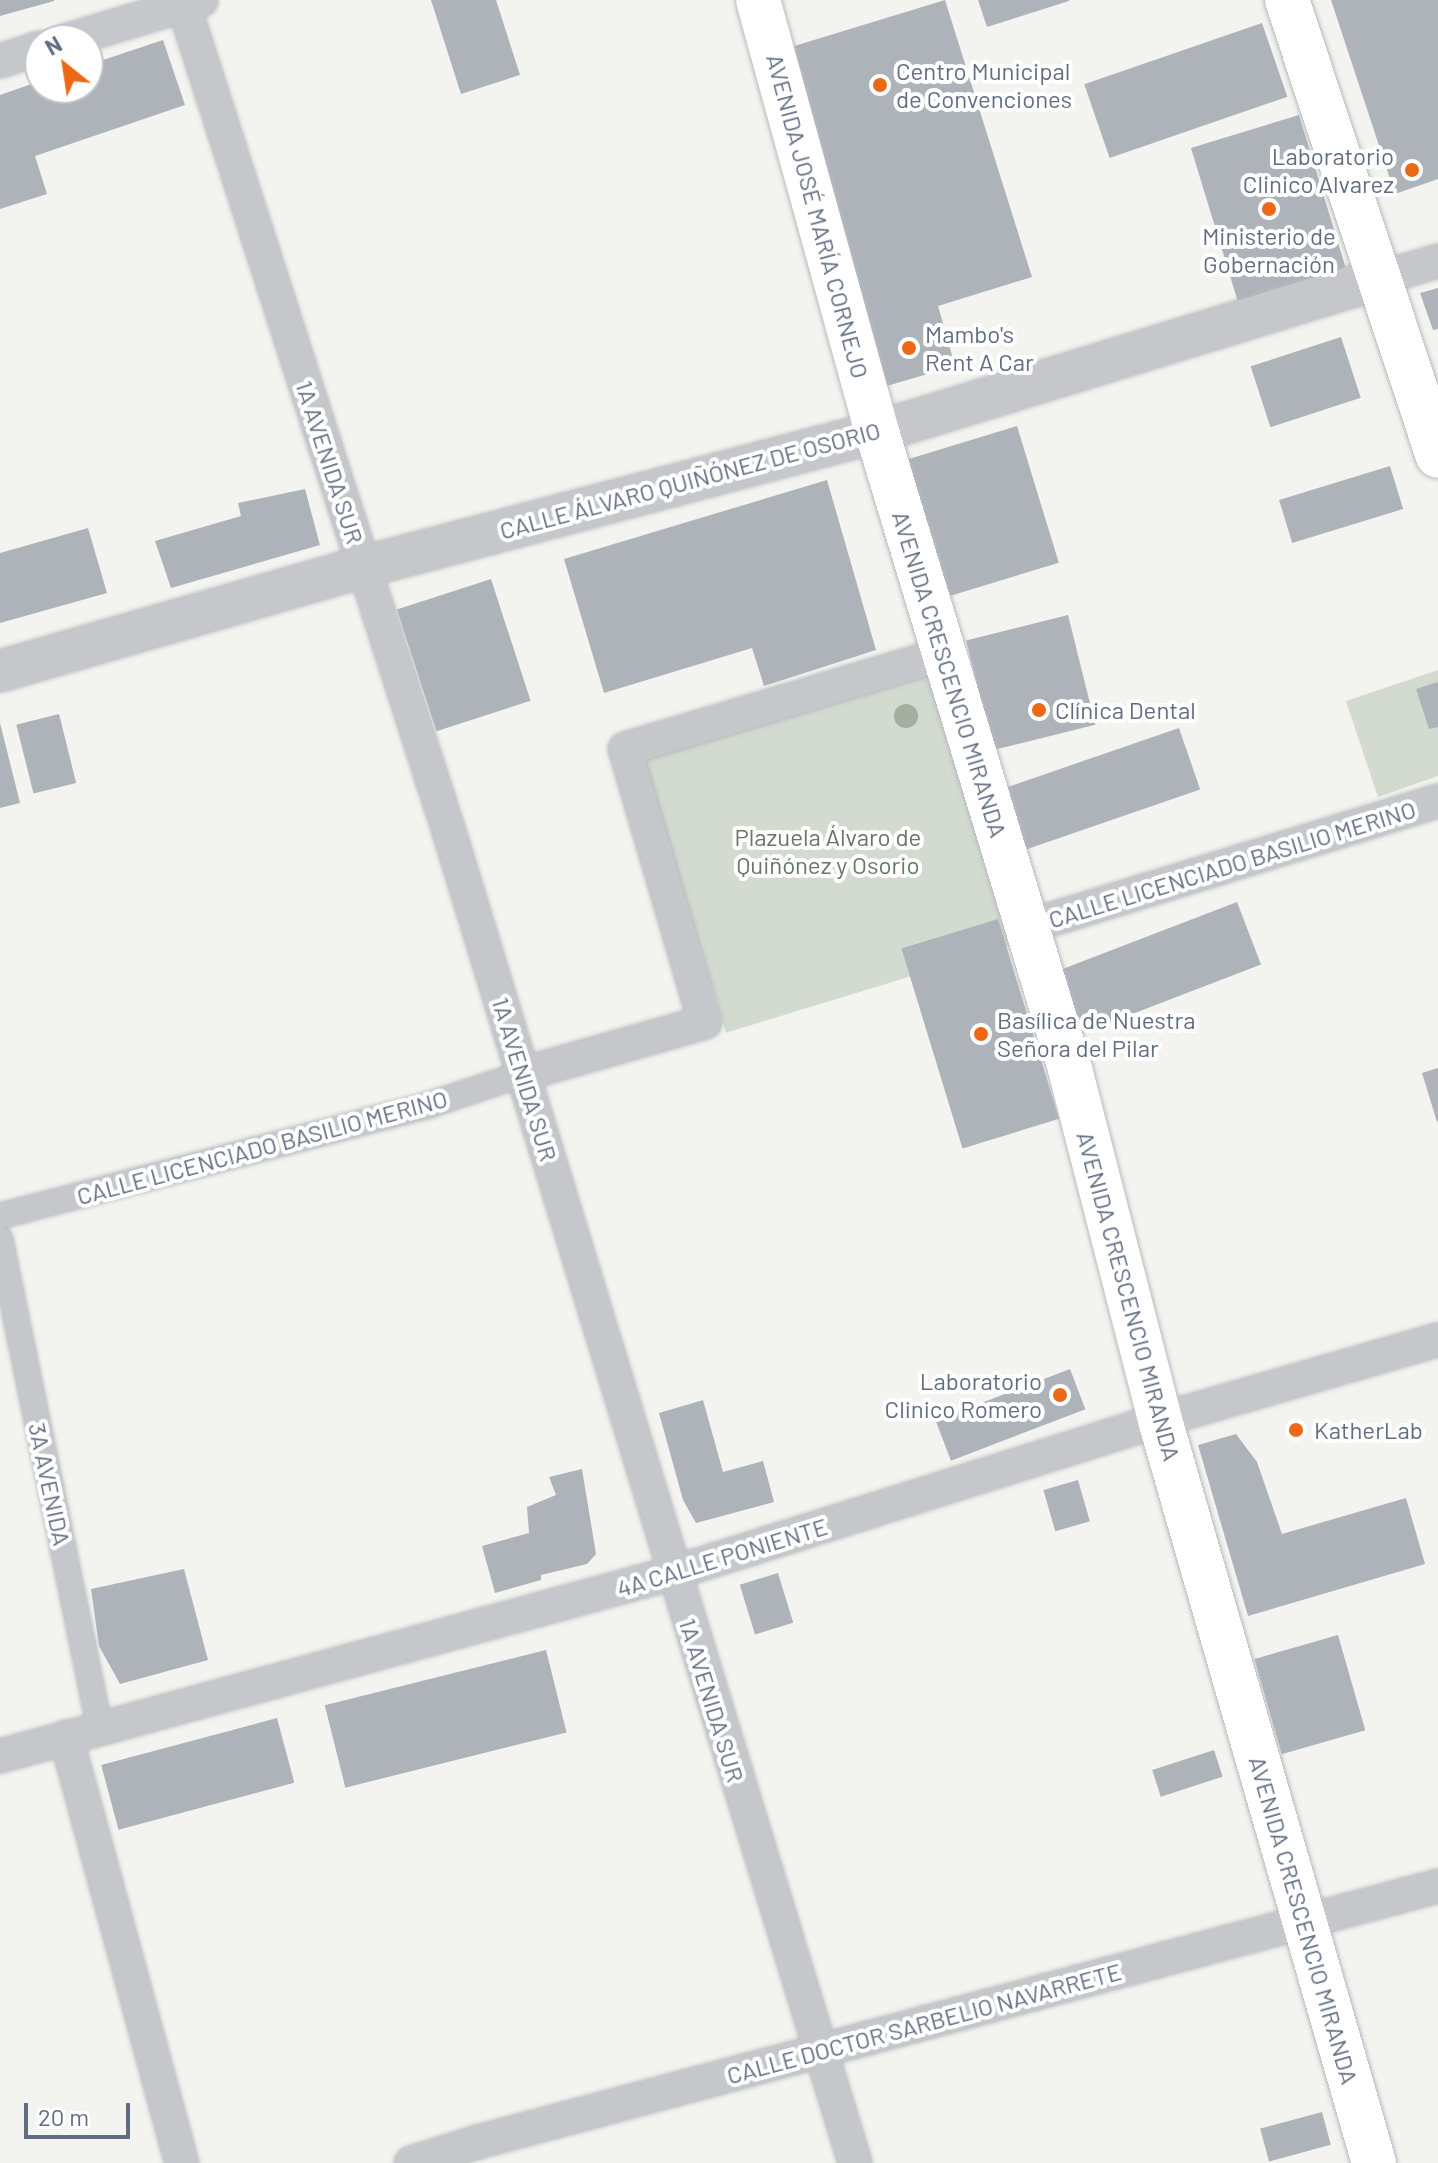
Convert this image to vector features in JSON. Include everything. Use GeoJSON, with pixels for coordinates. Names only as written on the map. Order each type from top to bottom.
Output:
{"type":"FeatureCollection","features":[{"type":"Feature","properties":{"kind":"main road","name":"AVENIDA JOSÉ MARÍA CORNEJO"},"geometry":{"type":"LineString","coordinates":[[758,0],[877,432]]}},
{"type":"Feature","properties":{"kind":"main road"},"geometry":{"type":"LineString","coordinates":[[1287,0],[1438,456]]}},
{"type":"Feature","properties":{"kind":"main road","name":"AVENIDA CRESCENCIO MIRANDA"},"geometry":{"type":"LineString","coordinates":[[877,432],[1070,1069],[1160,1420],[1374,2163]]}},
{"type":"Feature","properties":{"kind":"street"},"geometry":{"type":"LineString","coordinates":[[104,29],[189,2]]}},
{"type":"Feature","properties":{"kind":"street","name":"1A AVENIDA SUR"},"geometry":{"type":"LineString","coordinates":[[189,2],[523,1074],[855,2163]]}},
{"type":"Feature","properties":{"kind":"street"},"geometry":{"type":"LineString","coordinates":[[0,61],[24,53]]}},
{"type":"Feature","properties":{"kind":"street"},"geometry":{"type":"LineString","coordinates":[[1377,279],[1438,261]]}},
{"type":"Feature","properties":{"kind":"street","name":"CALLE ÁLVARO QUIÑÓNEZ DE OSORIO"},"geometry":{"type":"LineString","coordinates":[[0,671],[363,567],[877,432],[1377,279]]}},
{"type":"Feature","properties":{"kind":"street"},"geometry":{"type":"LineString","coordinates":[[523,1074],[705,1022],[625,749],[944,654]]}},
{"type":"Feature","properties":{"kind":"street","name":"CALLE LICENCIADO BASILIO MERINO"},"geometry":{"type":"LineString","coordinates":[[1026,927],[1438,801]]}},
{"type":"Feature","properties":{"kind":"street","name":"CALLE LICENCIADO BASILIO MERINO"},"geometry":{"type":"LineString","coordinates":[[0,1216],[426,1106],[523,1074]]}},
{"type":"Feature","properties":{"kind":"street","name":"3A AVENIDA"},"geometry":{"type":"LineString","coordinates":[[0,1239],[100,1729]]}},
{"type":"Feature","properties":{"kind":"street","name":"4A CALLE PONIENTE"},"geometry":{"type":"LineString","coordinates":[[0,1756],[673,1573],[1160,1420],[1438,1340]]}},
{"type":"Feature","properties":{"kind":"street"},"geometry":{"type":"LineString","coordinates":[[66,1737],[182,2163]]}},
{"type":"Feature","properties":{"kind":"street","name":"CALLE DOCTOR SARBELIO NAVARRETE"},"geometry":{"type":"LineString","coordinates":[[411,2163],[1438,1886]]}},
{"type":"Feature","properties":{"kind":"green space","name":"Plazuela Álvaro de Quiñónez y Osorio"},"geometry":{"type":"Polygon","coordinates":[[[931,670],[1015,944],[726,1033],[642,758],[931,670]]]}},
{"type":"Feature","properties":{"kind":"green space"},"geometry":{"type":"Polygon","coordinates":[[[1438,670],[1438,776],[1378,797],[1346,701],[1438,670]]]}},
{"type":"Feature","properties":{"kind":"building"},"geometry":{"type":"Polygon","coordinates":[[[0,0],[54,0],[54,1],[0,16],[0,0]]]}},
{"type":"Feature","properties":{"kind":"building"},"geometry":{"type":"Polygon","coordinates":[[[431,0],[496,0],[520,75],[461,94],[431,0]]]}},
{"type":"Feature","properties":{"kind":"building"},"geometry":{"type":"Polygon","coordinates":[[[945,0],[1032,277],[938,306],[955,366],[880,388],[778,51],[945,0]]]}},
{"type":"Feature","properties":{"kind":"building"},"geometry":{"type":"Polygon","coordinates":[[[978,0],[1069,0],[1069,1],[987,27],[978,0]]]}},
{"type":"Feature","properties":{"kind":"building"},"geometry":{"type":"Polygon","coordinates":[[[1331,0],[1438,0],[1438,179],[1395,194],[1331,0]]]}},
{"type":"Feature","properties":{"kind":"building"},"geometry":{"type":"Polygon","coordinates":[[[1262,23],[1287,97],[1110,158],[1084,84],[1262,23]]]}},
{"type":"Feature","properties":{"kind":"building"},"geometry":{"type":"Polygon","coordinates":[[[163,40],[185,105],[35,156],[47,194],[0,209],[0,95],[24,87],[24,104],[104,104],[104,60],[163,40]]]}},
{"type":"Feature","properties":{"kind":"building","name":"Ministerio de Gobernación"},"geometry":{"type":"Polygon","coordinates":[[[1299,115],[1346,269],[1238,302],[1191,148],[1299,115]]]}},
{"type":"Feature","properties":{"kind":"building"},"geometry":{"type":"Polygon","coordinates":[[[1438,288],[1438,329],[1433,330],[1420,293],[1438,288]]]}},
{"type":"Feature","properties":{"kind":"building"},"geometry":{"type":"Polygon","coordinates":[[[1341,337],[1361,398],[1270,427],[1251,366],[1341,337]]]}},
{"type":"Feature","properties":{"kind":"building"},"geometry":{"type":"Polygon","coordinates":[[[1017,426],[1059,563],[950,596],[908,459],[1017,426]]]}},
{"type":"Feature","properties":{"kind":"building"},"geometry":{"type":"Polygon","coordinates":[[[1390,466],[1403,509],[1292,543],[1279,500],[1390,466]]]}},
{"type":"Feature","properties":{"kind":"building"},"geometry":{"type":"Polygon","coordinates":[[[827,480],[876,650],[764,686],[752,648],[604,693],[564,559],[827,480]]]}},
{"type":"Feature","properties":{"kind":"building"},"geometry":{"type":"Polygon","coordinates":[[[305,489],[320,545],[171,588],[155,541],[241,516],[238,503],[305,489]]]}},
{"type":"Feature","properties":{"kind":"building"},"geometry":{"type":"Polygon","coordinates":[[[88,528],[107,593],[0,623],[0,553],[88,528]]]}},
{"type":"Feature","properties":{"kind":"building"},"geometry":{"type":"Polygon","coordinates":[[[491,579],[531,701],[436,731],[397,610],[491,579]]]}},
{"type":"Feature","properties":{"kind":"building"},"geometry":{"type":"Polygon","coordinates":[[[1068,615],[1095,725],[993,750],[966,640],[1068,615]]]}},
{"type":"Feature","properties":{"kind":"building"},"geometry":{"type":"Polygon","coordinates":[[[1438,682],[1438,727],[1429,729],[1416,689],[1438,682]]]}},
{"type":"Feature","properties":{"kind":"building"},"geometry":{"type":"Polygon","coordinates":[[[59,714],[76,783],[33,794],[16,725],[59,714]]]}},
{"type":"Feature","properties":{"kind":"building"},"geometry":{"type":"Polygon","coordinates":[[[0,723],[20,803],[0,808],[0,723]]]}},
{"type":"Feature","properties":{"kind":"building"},"geometry":{"type":"Polygon","coordinates":[[[1179,728],[1200,789],[1025,850],[1004,788],[1179,728]]]}},
{"type":"Feature","properties":{"kind":"building"},"geometry":{"type":"Polygon","coordinates":[[[1237,902],[1261,965],[1083,1033],[1059,970],[1237,902]]]}},
{"type":"Feature","properties":{"kind":"building","name":"Basílica de Nuestra Señora del Pilar"},"geometry":{"type":"Polygon","coordinates":[[[998,919],[1059,1119],[963,1148],[901,949],[998,919]]]}},
{"type":"Feature","properties":{"kind":"building"},"geometry":{"type":"Polygon","coordinates":[[[1438,1068],[1438,1121],[1437,1122],[1422,1073],[1438,1068]]]}},
{"type":"Feature","properties":{"kind":"building"},"geometry":{"type":"Polygon","coordinates":[[[1070,1369],[1085,1409],[951,1461],[936,1421],[1070,1369]]]}},
{"type":"Feature","properties":{"kind":"building"},"geometry":{"type":"Polygon","coordinates":[[[703,1400],[723,1472],[763,1461],[774,1502],[696,1523],[683,1500],[659,1413],[703,1400]]]}},
{"type":"Feature","properties":{"kind":"building"},"geometry":{"type":"Polygon","coordinates":[[[1236,1434],[1257,1462],[1282,1534],[1406,1498],[1425,1564],[1248,1616],[1198,1445],[1236,1434]]]}},
{"type":"Feature","properties":{"kind":"building"},"geometry":{"type":"Polygon","coordinates":[[[582,1469],[596,1554],[587,1564],[541,1575],[541,1580],[495,1593],[482,1546],[529,1533],[527,1507],[556,1495],[549,1477],[582,1469]]]}},
{"type":"Feature","properties":{"kind":"building"},"geometry":{"type":"Polygon","coordinates":[[[1078,1480],[1090,1521],[1055,1531],[1043,1490],[1078,1480]]]}},
{"type":"Feature","properties":{"kind":"building"},"geometry":{"type":"Polygon","coordinates":[[[184,1569],[208,1660],[120,1684],[99,1646],[91,1589],[184,1569]]]}},
{"type":"Feature","properties":{"kind":"building"},"geometry":{"type":"Polygon","coordinates":[[[778,1573],[793,1623],[755,1634],[740,1585],[778,1573]]]}},
{"type":"Feature","properties":{"kind":"building"},"geometry":{"type":"Polygon","coordinates":[[[1338,1635],[1365,1730],[1282,1754],[1254,1659],[1338,1635]]]}},
{"type":"Feature","properties":{"kind":"building"},"geometry":{"type":"Polygon","coordinates":[[[546,1650],[567,1732],[345,1788],[325,1705],[546,1650]]]}},
{"type":"Feature","properties":{"kind":"building"},"geometry":{"type":"Polygon","coordinates":[[[277,1718],[294,1783],[119,1830],[101,1765],[277,1718]]]}},
{"type":"Feature","properties":{"kind":"building"},"geometry":{"type":"Polygon","coordinates":[[[1214,1750],[1223,1777],[1161,1797],[1152,1770],[1214,1750]]]}},
{"type":"Feature","properties":{"kind":"building"},"geometry":{"type":"Polygon","coordinates":[[[1322,2112],[1331,2145],[1269,2161],[1260,2129],[1322,2112]]]}},
{"type":"Feature","properties":{"kind":"place","name":"Centro Municipal de Convenciones"},"geometry":{"type":"Point","coordinates":[880,85]}},
{"type":"Feature","properties":{"kind":"place","name":"Laboratorio Clinico Alvarez"},"geometry":{"type":"Point","coordinates":[1412,170]}},
{"type":"Feature","properties":{"kind":"place","name":"Ministerio de Gobernación"},"geometry":{"type":"Point","coordinates":[1269,209]}},
{"type":"Feature","properties":{"kind":"place","name":"Mambo's Rent A Car"},"geometry":{"type":"Point","coordinates":[909,348]}},
{"type":"Feature","properties":{"kind":"place","name":"Clínica Dental"},"geometry":{"type":"Point","coordinates":[1039,710]}},
{"type":"Feature","properties":{"kind":"place","name":"Basílica de Nuestra Señora del Pilar"},"geometry":{"type":"Point","coordinates":[981,1034]}},
{"type":"Feature","properties":{"kind":"place","name":"Laboratorio Clinico Romero"},"geometry":{"type":"Point","coordinates":[1060,1395]}},
{"type":"Feature","properties":{"kind":"place","name":"KatherLab"},"geometry":{"type":"Point","coordinates":[1296,1430]}}]}
